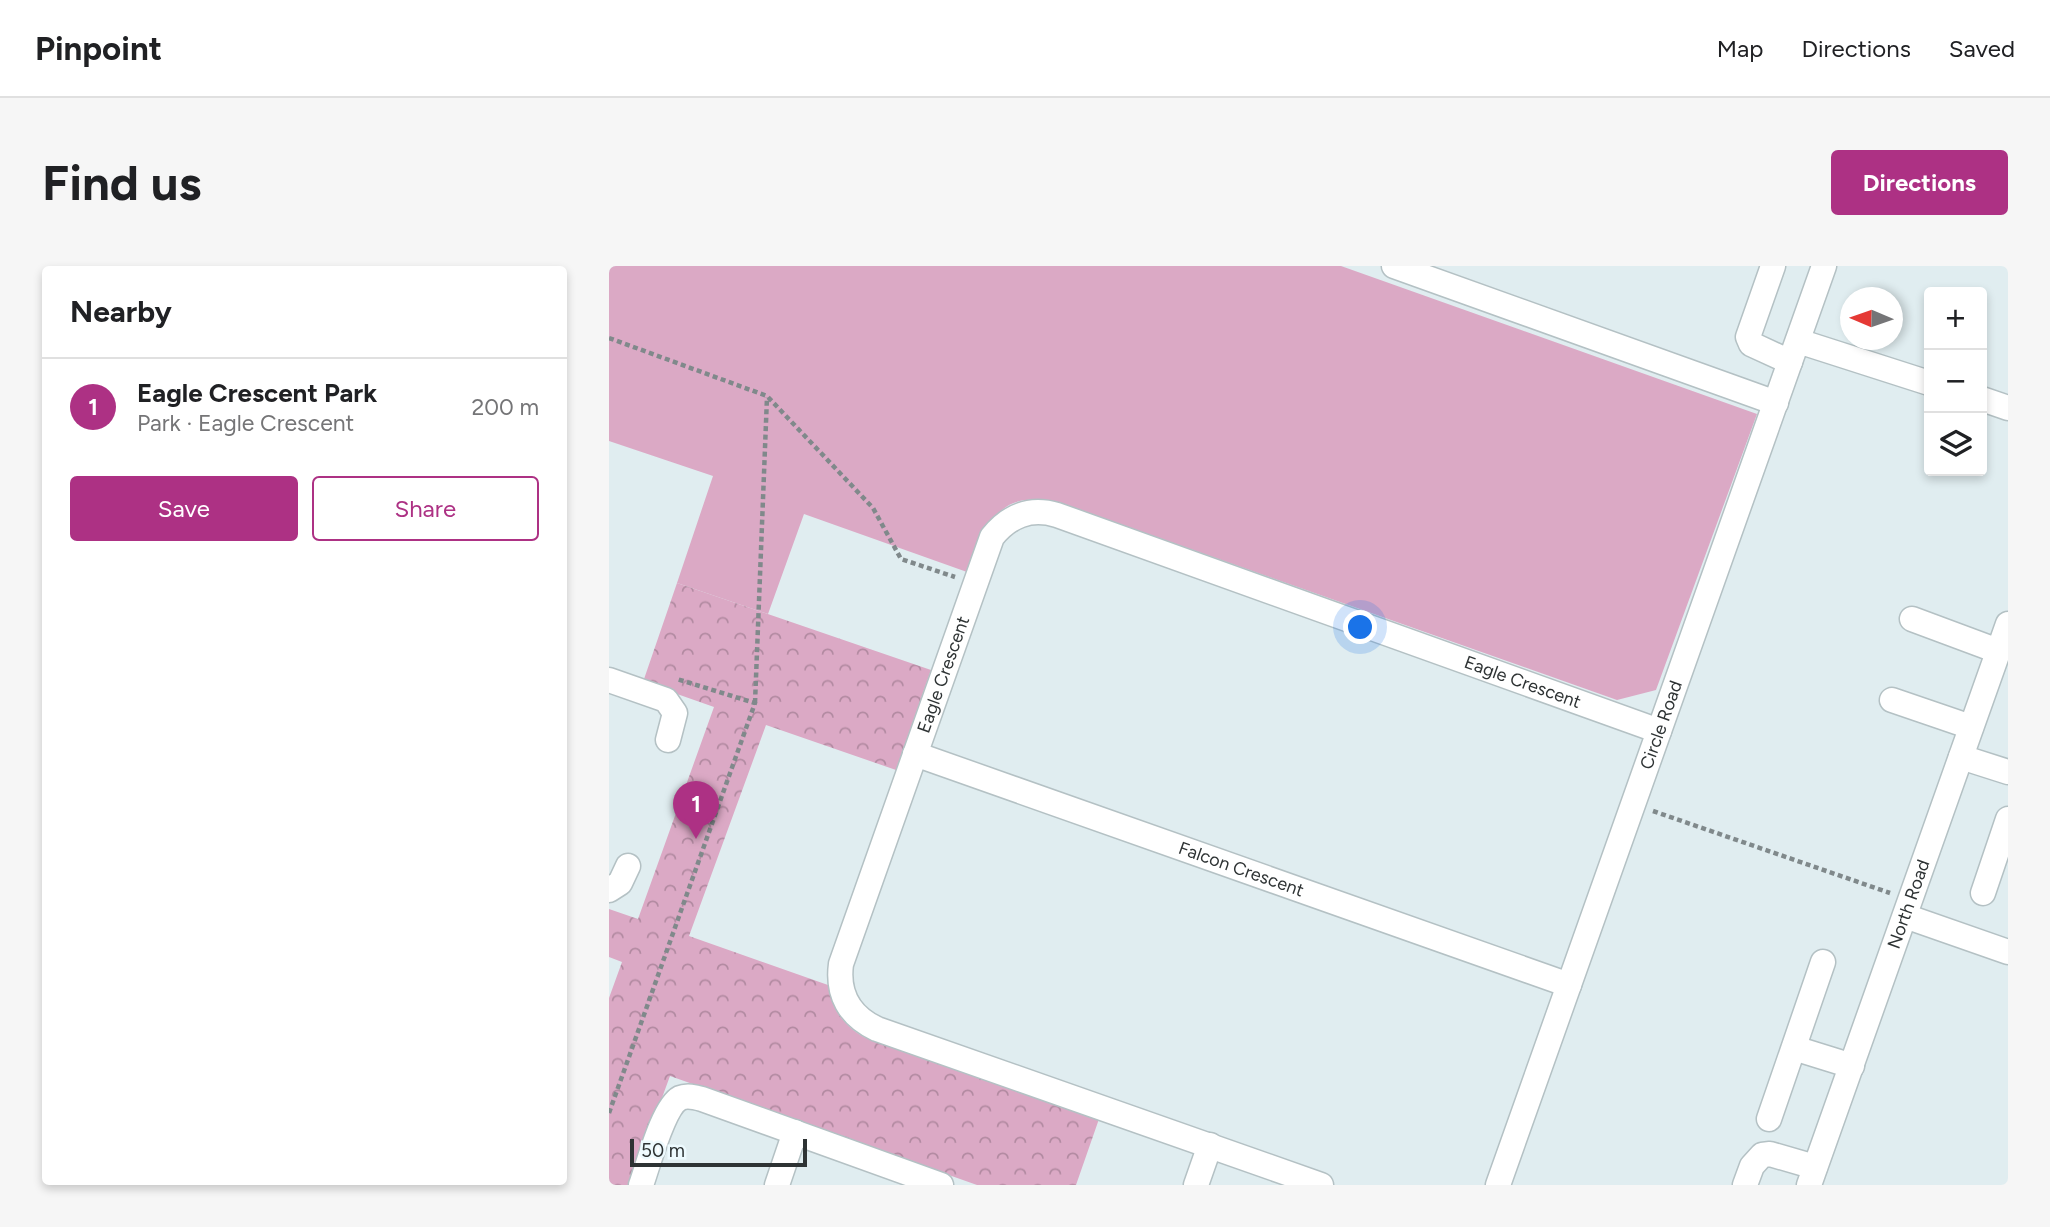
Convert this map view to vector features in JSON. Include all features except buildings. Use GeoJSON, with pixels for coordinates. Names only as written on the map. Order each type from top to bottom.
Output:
{"type":"FeatureCollection","features":[{"type":"Feature","properties":{"kind":"street"},"geometry":{"type":"LineString","coordinates":[[1395,266],[1776,403]]}},
{"type":"Feature","properties":{"kind":"street"},"geometry":{"type":"LineString","coordinates":[[1773,266],[1748,337],[1751,344],[1924,382]]}},
{"type":"Feature","properties":{"kind":"street","name":"Circle Road"},"geometry":{"type":"LineString","coordinates":[[1498,1185],[1824,266]]}},
{"type":"Feature","properties":{"kind":"street"},"geometry":{"type":"LineString","coordinates":[[1987,401],[2008,408]]}},
{"type":"Feature","properties":{"kind":"street","name":"Eagle Crescent"},"geometry":{"type":"LineString","coordinates":[[1321,1185],[877,1029],[854,1014],[841,991],[841,964],[992,537],[1011,518],[1023,513],[1046,512],[1659,731]]}},
{"type":"Feature","properties":{"kind":"street"},"geometry":{"type":"LineString","coordinates":[[1912,619],[1999,651]]}},
{"type":"Feature","properties":{"kind":"street","name":"North Road"},"geometry":{"type":"LineString","coordinates":[[1812,1176],[2008,624]]}},
{"type":"Feature","properties":{"kind":"street"},"geometry":{"type":"LineString","coordinates":[[609,680],[666,699],[675,713],[668,740]]}},
{"type":"Feature","properties":{"kind":"street"},"geometry":{"type":"LineString","coordinates":[[1892,700],[1972,727]]}},
{"type":"Feature","properties":{"kind":"street","name":"Falcon Crescent"},"geometry":{"type":"LineString","coordinates":[[915,754],[1569,985]]}},
{"type":"Feature","properties":{"kind":"street"},"geometry":{"type":"LineString","coordinates":[[1961,757],[2008,772]]}},
{"type":"Feature","properties":{"kind":"street"},"geometry":{"type":"LineString","coordinates":[[1983,893],[2007,824]]}},
{"type":"Feature","properties":{"kind":"street"},"geometry":{"type":"LineString","coordinates":[[609,890],[620,883],[628,866]]}},
{"type":"Feature","properties":{"kind":"street"},"geometry":{"type":"LineString","coordinates":[[1907,908],[2008,952]]}},
{"type":"Feature","properties":{"kind":"street"},"geometry":{"type":"LineString","coordinates":[[1769,1119],[1823,962]]}},
{"type":"Feature","properties":{"kind":"street"},"geometry":{"type":"LineString","coordinates":[[1794,1048],[1851,1066]]}},
{"type":"Feature","properties":{"kind":"street"},"geometry":{"type":"LineString","coordinates":[[641,1185],[669,1109],[683,1097],[702,1099],[941,1185]]}},
{"type":"Feature","properties":{"kind":"street"},"geometry":{"type":"LineString","coordinates":[[777,1185],[795,1132]]}},
{"type":"Feature","properties":{"kind":"street"},"geometry":{"type":"LineString","coordinates":[[1196,1185],[1210,1145]]}},
{"type":"Feature","properties":{"kind":"street"},"geometry":{"type":"LineString","coordinates":[[1745,1185],[1752,1166],[1762,1155],[1770,1154],[1812,1176]]}},
{"type":"Feature","properties":{"kind":"path"},"geometry":{"type":"LineString","coordinates":[[609,338],[767,396],[873,508],[901,559],[976,584]]}},
{"type":"Feature","properties":{"kind":"path"},"geometry":{"type":"LineString","coordinates":[[609,1114],[755,703],[767,396]]}},
{"type":"Feature","properties":{"kind":"path"},"geometry":{"type":"LineString","coordinates":[[675,678],[755,703]]}},
{"type":"Feature","properties":{"kind":"path"},"geometry":{"type":"LineString","coordinates":[[1633,804],[1907,908]]}},
{"type":"Feature","properties":{"kind":"green space"},"geometry":{"type":"Polygon","coordinates":[[[609,266],[1341,266],[1757,414],[1656,690],[1617,700],[1083,511],[1036,500],[1020,501],[1007,506],[996,516],[967,572],[804,514],[768,614],[677,583],[713,476],[609,441],[609,266]]]}},
{"type":"Feature","properties":{"kind":"green space"},"geometry":{"type":"Polygon","coordinates":[[[677,583],[931,670],[896,770],[766,725],[689,936],[828,985],[832,1002],[840,1016],[864,1037],[1099,1119],[1076,1185],[977,1185],[670,1076],[630,1185],[609,1185],[609,998],[622,962],[609,957],[609,909],[638,919],[714,707],[643,682],[677,583]]]}},
{"type":"Feature","properties":{"kind":"place","name":"Eagle Crescent Park"},"geometry":{"type":"Point","coordinates":[696,839]}}]}
